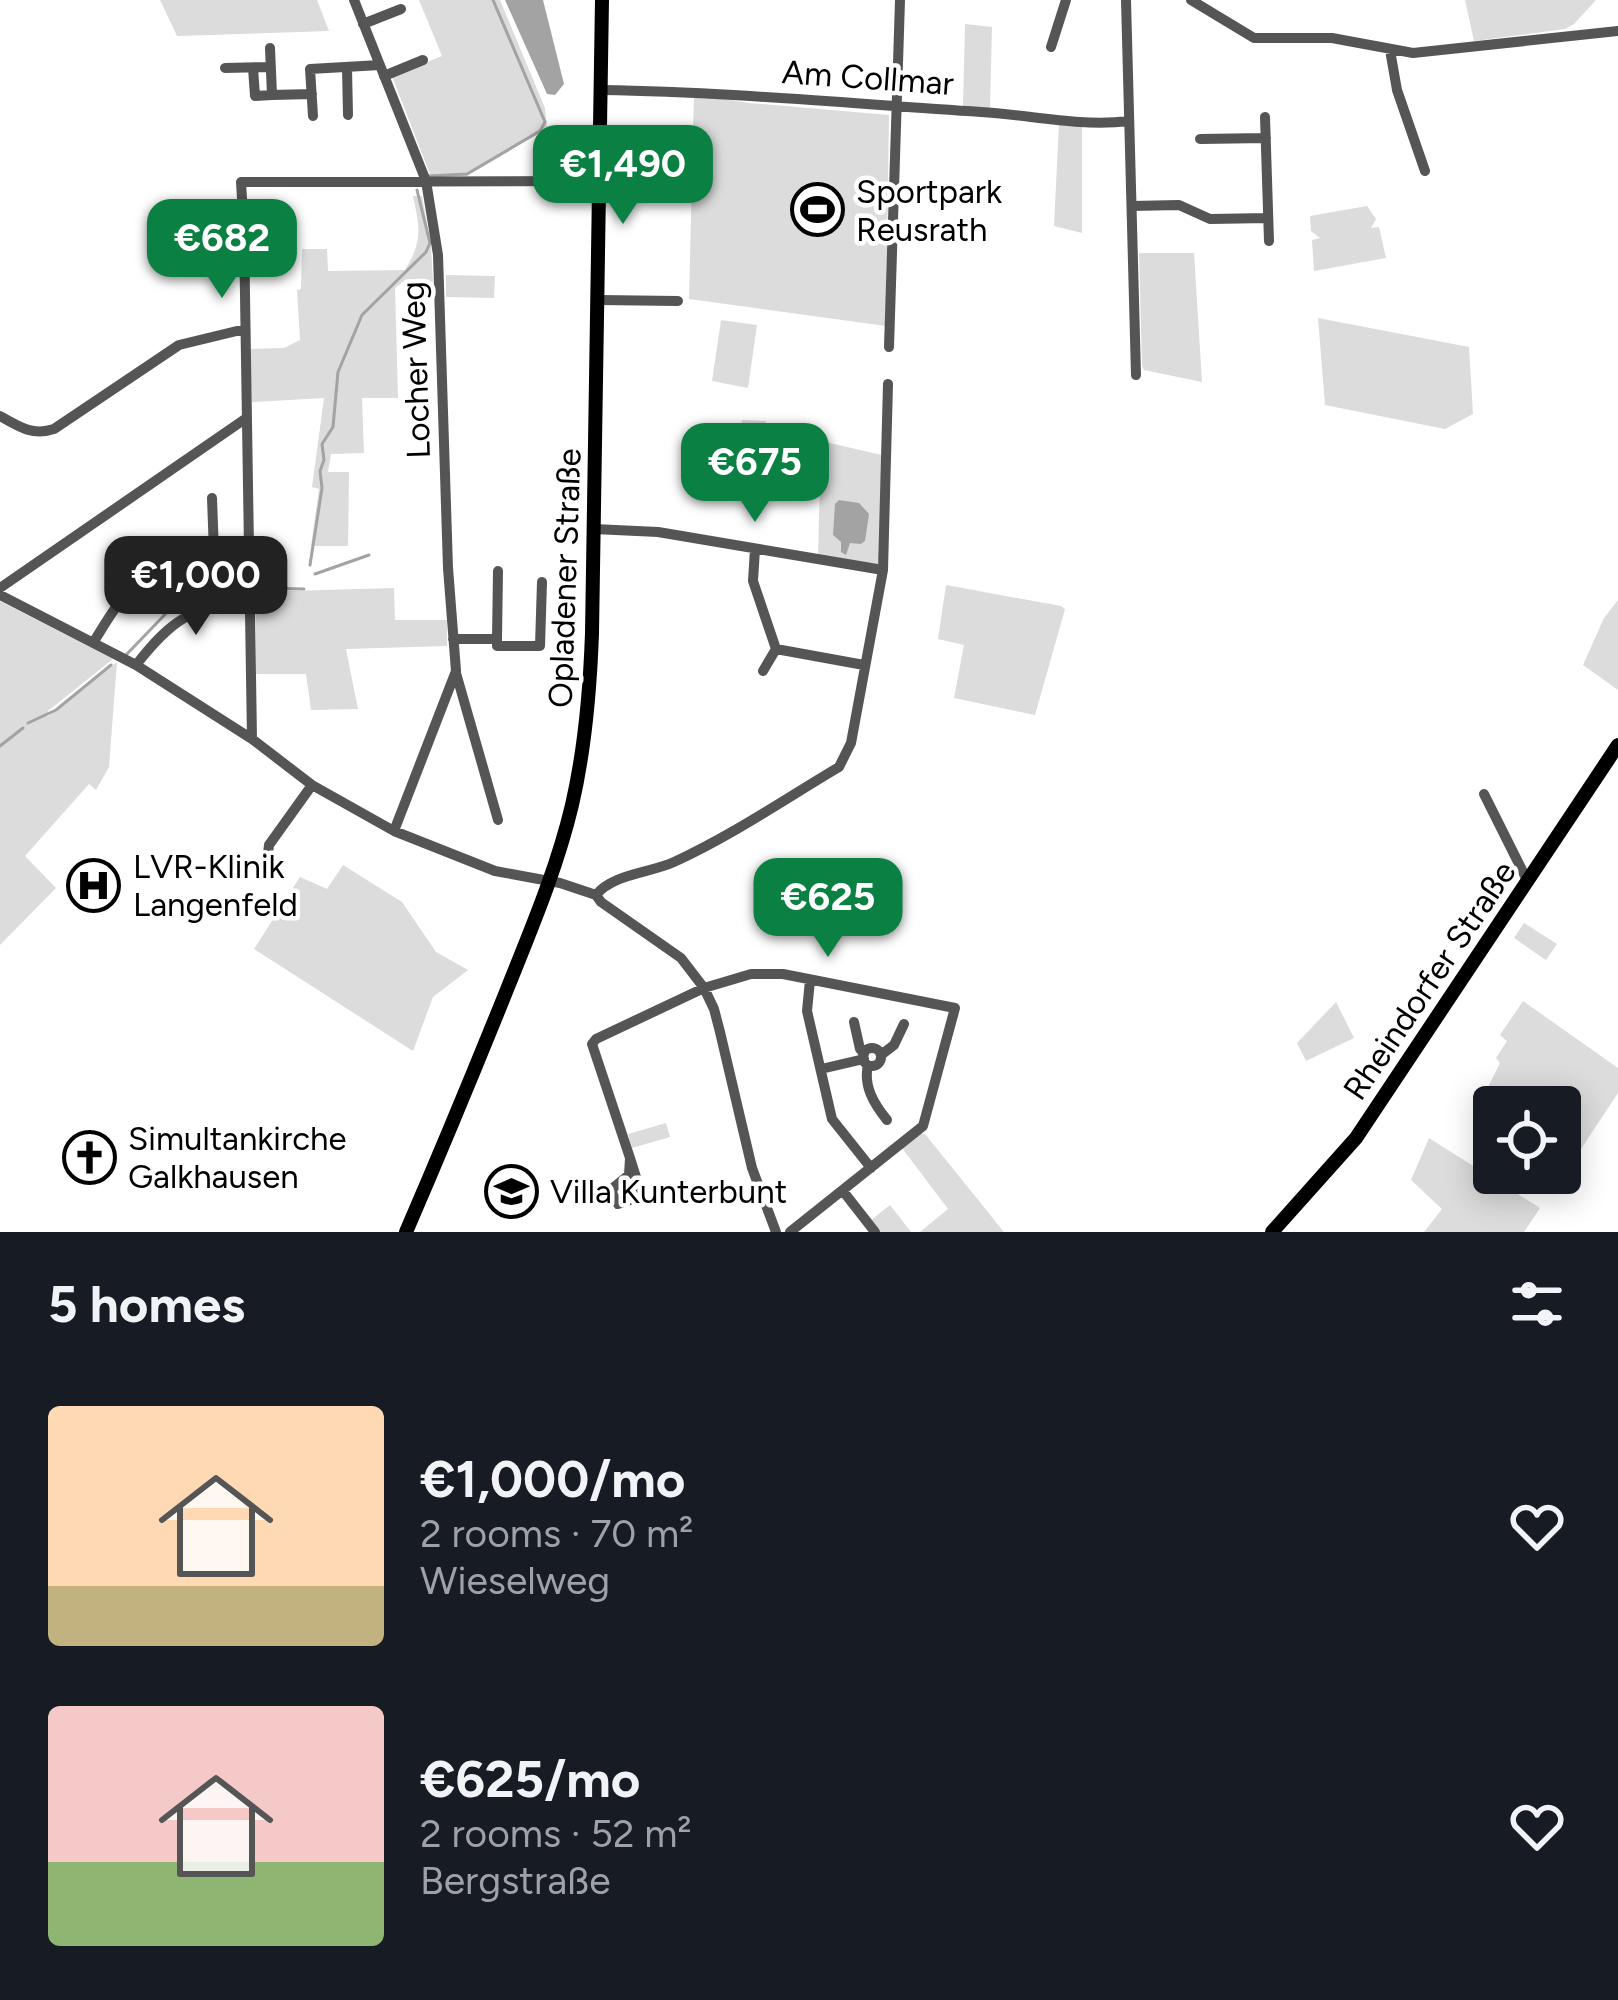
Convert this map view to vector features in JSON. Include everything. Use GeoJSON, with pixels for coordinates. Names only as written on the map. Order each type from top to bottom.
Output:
{"type":"FeatureCollection","features":[{"type":"Feature","properties":{"kind":"main road","name":"Opladener Straße"},"geometry":{"type":"LineString","coordinates":[[406,1232],[550,881],[569,818],[585,732],[591,674],[602,0]]}},
{"type":"Feature","properties":{"kind":"main road","name":"Rheindorfer Straße"},"geometry":{"type":"LineString","coordinates":[[1272,1232],[1356,1138],[1617,747]]}},
{"type":"Feature","properties":{"kind":"street","name":"Locher Weg"},"geometry":{"type":"LineString","coordinates":[[354,0],[426,181],[438,255],[456,671],[498,820]]}},
{"type":"Feature","properties":{"kind":"street"},"geometry":{"type":"LineString","coordinates":[[889,346],[900,0]]}},
{"type":"Feature","properties":{"kind":"street"},"geometry":{"type":"LineString","coordinates":[[1051,47],[1066,0]]}},
{"type":"Feature","properties":{"kind":"street"},"geometry":{"type":"LineString","coordinates":[[1126,0],[1136,375]]}},
{"type":"Feature","properties":{"kind":"street"},"geometry":{"type":"LineString","coordinates":[[1191,0],[1254,38],[1332,38],[1424,53],[1618,31]]}},
{"type":"Feature","properties":{"kind":"street"},"geometry":{"type":"LineString","coordinates":[[363,24],[401,9]]}},
{"type":"Feature","properties":{"kind":"street"},"geometry":{"type":"LineString","coordinates":[[270,48],[272,95]]}},
{"type":"Feature","properties":{"kind":"street"},"geometry":{"type":"LineString","coordinates":[[1390,50],[1397,90],[1425,171]]}},
{"type":"Feature","properties":{"kind":"street"},"geometry":{"type":"LineString","coordinates":[[313,116],[310,69],[382,70],[424,60]]}},
{"type":"Feature","properties":{"kind":"street"},"geometry":{"type":"LineString","coordinates":[[225,68],[271,67]]}},
{"type":"Feature","properties":{"kind":"street"},"geometry":{"type":"LineString","coordinates":[[253,68],[255,95],[312,94]]}},
{"type":"Feature","properties":{"kind":"street"},"geometry":{"type":"LineString","coordinates":[[347,68],[348,115]]}},
{"type":"Feature","properties":{"kind":"street","name":"Am Collmar"},"geometry":{"type":"LineString","coordinates":[[602,90],[696,91],[1079,123],[1129,121]]}},
{"type":"Feature","properties":{"kind":"street"},"geometry":{"type":"LineString","coordinates":[[1265,117],[1268,241]]}},
{"type":"Feature","properties":{"kind":"street"},"geometry":{"type":"LineString","coordinates":[[1200,139],[1265,138]]}},
{"type":"Feature","properties":{"kind":"street"},"geometry":{"type":"LineString","coordinates":[[252,739],[241,182],[599,181]]}},
{"type":"Feature","properties":{"kind":"street"},"geometry":{"type":"LineString","coordinates":[[1132,206],[1178,205],[1210,219],[1268,218]]}},
{"type":"Feature","properties":{"kind":"street"},"geometry":{"type":"LineString","coordinates":[[599,300],[678,301]]}},
{"type":"Feature","properties":{"kind":"street"},"geometry":{"type":"LineString","coordinates":[[0,416],[33,432],[54,429],[179,345],[245,329]]}},
{"type":"Feature","properties":{"kind":"street"},"geometry":{"type":"LineString","coordinates":[[596,895],[612,882],[673,862],[839,767],[851,743],[883,570],[888,384]]}},
{"type":"Feature","properties":{"kind":"street"},"geometry":{"type":"LineString","coordinates":[[245,419],[0,592],[136,665],[252,739],[312,785],[394,831],[495,872],[596,895],[681,958],[714,1009],[752,1168],[776,1232]]}},
{"type":"Feature","properties":{"kind":"street"},"geometry":{"type":"LineString","coordinates":[[212,498],[214,552]]}},
{"type":"Feature","properties":{"kind":"street"},"geometry":{"type":"LineString","coordinates":[[594,529],[658,532],[883,570]]}},
{"type":"Feature","properties":{"kind":"street"},"geometry":{"type":"LineString","coordinates":[[755,549],[754,580],[776,649],[763,671]]}},
{"type":"Feature","properties":{"kind":"street"},"geometry":{"type":"LineString","coordinates":[[93,643],[136,581],[156,566],[182,555],[250,551]]}},
{"type":"Feature","properties":{"kind":"street"},"geometry":{"type":"LineString","coordinates":[[498,571],[497,646],[540,646],[542,582]]}},
{"type":"Feature","properties":{"kind":"street"},"geometry":{"type":"LineString","coordinates":[[136,665],[159,635],[192,613],[249,601]]}},
{"type":"Feature","properties":{"kind":"street"},"geometry":{"type":"LineString","coordinates":[[453,639],[496,639]]}},
{"type":"Feature","properties":{"kind":"street"},"geometry":{"type":"LineString","coordinates":[[776,649],[864,665]]}},
{"type":"Feature","properties":{"kind":"street","name":"Locher Weg"},"geometry":{"type":"LineString","coordinates":[[394,831],[456,671]]}},
{"type":"Feature","properties":{"kind":"street"},"geometry":{"type":"LineString","coordinates":[[276,867],[268,854],[269,845],[312,785]]}},
{"type":"Feature","properties":{"kind":"street"},"geometry":{"type":"LineString","coordinates":[[1484,794],[1528,882]]}},
{"type":"Feature","properties":{"kind":"street"},"geometry":{"type":"LineString","coordinates":[[630,1158],[592,1044],[704,988],[751,974],[783,974],[955,1008],[923,1126],[790,1232]]}},
{"type":"Feature","properties":{"kind":"street"},"geometry":{"type":"LineString","coordinates":[[810,980],[807,1011],[832,1119],[871,1168]]}},
{"type":"Feature","properties":{"kind":"street"},"geometry":{"type":"LineString","coordinates":[[854,1022],[872,1101],[887,1120]]}},
{"type":"Feature","properties":{"kind":"street"},"geometry":{"type":"LineString","coordinates":[[820,1070],[865,1059],[873,1049],[881,1055],[893,1045],[904,1024]]}},
{"type":"Feature","properties":{"kind":"street"},"geometry":{"type":"LineString","coordinates":[[843,1191],[875,1232]]}},
{"type":"Feature","properties":{"kind":"shaded area"},"geometry":{"type":"Polygon","coordinates":[[[160,0],[317,0],[329,31],[177,36],[160,0]]]}},
{"type":"Feature","properties":{"kind":"shaded area"},"geometry":{"type":"Polygon","coordinates":[[[419,0],[500,0],[545,108],[547,127],[543,131],[467,176],[431,177],[392,76],[442,56],[419,0]]]}},
{"type":"Feature","properties":{"kind":"shaded area"},"geometry":{"type":"Polygon","coordinates":[[[505,0],[543,0],[564,84],[555,95],[547,94],[505,0]]]}},
{"type":"Feature","properties":{"kind":"shaded area"},"geometry":{"type":"Polygon","coordinates":[[[1465,0],[1596,0],[1565,29],[1474,41],[1465,0]]]}},
{"type":"Feature","properties":{"kind":"shaded area"},"geometry":{"type":"Polygon","coordinates":[[[965,24],[992,27],[990,109],[963,106],[965,24]]]}},
{"type":"Feature","properties":{"kind":"shaded area","name":"Sportpark Reusrath"},"geometry":{"type":"Polygon","coordinates":[[[694,94],[889,115],[886,326],[689,299],[694,94]]]}},
{"type":"Feature","properties":{"kind":"shaded area"},"geometry":{"type":"Polygon","coordinates":[[[1059,123],[1082,125],[1082,233],[1054,226],[1059,123]]]}},
{"type":"Feature","properties":{"kind":"shaded area"},"geometry":{"type":"Polygon","coordinates":[[[413,196],[422,196],[433,282],[403,282],[395,288],[398,398],[362,398],[364,453],[331,454],[328,472],[349,472],[348,546],[311,546],[319,489],[312,487],[324,398],[252,402],[249,349],[284,348],[300,340],[297,290],[301,289],[302,249],[327,249],[328,271],[405,270],[418,234],[413,196]]]}},
{"type":"Feature","properties":{"kind":"shaded area"},"geometry":{"type":"Polygon","coordinates":[[[1367,206],[1376,219],[1371,228],[1379,227],[1386,258],[1314,271],[1312,240],[1320,238],[1311,231],[1310,216],[1367,206]]]}},
{"type":"Feature","properties":{"kind":"shaded area"},"geometry":{"type":"Polygon","coordinates":[[[1139,253],[1194,253],[1202,382],[1142,366],[1139,253]]]}},
{"type":"Feature","properties":{"kind":"shaded area"},"geometry":{"type":"Polygon","coordinates":[[[446,275],[495,276],[494,298],[446,297],[446,275]]]}},
{"type":"Feature","properties":{"kind":"shaded area"},"geometry":{"type":"Polygon","coordinates":[[[1318,318],[1469,347],[1473,414],[1445,429],[1325,405],[1318,318]]]}},
{"type":"Feature","properties":{"kind":"shaded area"},"geometry":{"type":"Polygon","coordinates":[[[721,320],[757,325],[748,388],[712,381],[721,320]]]}},
{"type":"Feature","properties":{"kind":"shaded area"},"geometry":{"type":"Polygon","coordinates":[[[742,420],[766,421],[759,452],[766,476],[733,477],[742,420]]]}},
{"type":"Feature","properties":{"kind":"shaded area"},"geometry":{"type":"Polygon","coordinates":[[[821,441],[882,455],[879,562],[875,566],[818,556],[821,441]]]}},
{"type":"Feature","properties":{"kind":"shaded area"},"geometry":{"type":"Polygon","coordinates":[[[839,500],[859,503],[869,514],[865,541],[850,543],[846,555],[833,535],[839,500]]]}},
{"type":"Feature","properties":{"kind":"shaded area"},"geometry":{"type":"Polygon","coordinates":[[[184,559],[185,588],[172,596],[150,575],[184,559]]]}},
{"type":"Feature","properties":{"kind":"shaded area"},"geometry":{"type":"Polygon","coordinates":[[[946,585],[1065,609],[1035,715],[954,698],[964,645],[938,639],[946,585]]]}},
{"type":"Feature","properties":{"kind":"shaded area"},"geometry":{"type":"Polygon","coordinates":[[[394,588],[395,620],[447,620],[447,646],[346,649],[358,709],[311,710],[306,674],[256,674],[256,592],[394,588]]]}},
{"type":"Feature","properties":{"kind":"shaded area"},"geometry":{"type":"Polygon","coordinates":[[[1618,600],[1618,690],[1583,665],[1604,618],[1618,600]]]}},
{"type":"Feature","properties":{"kind":"shaded area"},"geometry":{"type":"Polygon","coordinates":[[[0,601],[113,659],[48,711],[47,717],[117,662],[109,767],[96,790],[89,784],[25,856],[56,888],[0,945],[0,601]]]}},
{"type":"Feature","properties":{"kind":"shaded area"},"geometry":{"type":"Polygon","coordinates":[[[343,865],[402,902],[436,952],[468,970],[433,997],[413,1051],[254,949],[300,877],[327,889],[343,865]]]}},
{"type":"Feature","properties":{"kind":"shaded area"},"geometry":{"type":"Polygon","coordinates":[[[1524,923],[1557,944],[1546,960],[1514,938],[1524,923]]]}},
{"type":"Feature","properties":{"kind":"shaded area"},"geometry":{"type":"Polygon","coordinates":[[[1523,1001],[1618,1068],[1618,1093],[1581,1149],[1581,1086],[1488,1086],[1500,1063],[1496,1058],[1507,1041],[1500,1035],[1523,1001]]]}},
{"type":"Feature","properties":{"kind":"shaded area"},"geometry":{"type":"Polygon","coordinates":[[[1336,1002],[1354,1038],[1306,1061],[1297,1043],[1336,1002]]]}},
{"type":"Feature","properties":{"kind":"shaded area"},"geometry":{"type":"Polygon","coordinates":[[[666,1123],[670,1137],[632,1148],[628,1134],[666,1123]]]}},
{"type":"Feature","properties":{"kind":"shaded area"},"geometry":{"type":"Polygon","coordinates":[[[925,1134],[1004,1232],[920,1232],[948,1209],[902,1148],[925,1134]]]}},
{"type":"Feature","properties":{"kind":"shaded area"},"geometry":{"type":"Polygon","coordinates":[[[1429,1138],[1473,1166],[1473,1194],[1518,1194],[1540,1208],[1524,1232],[1424,1232],[1442,1209],[1411,1180],[1429,1138]]]}},
{"type":"Feature","properties":{"kind":"shaded area"},"geometry":{"type":"Polygon","coordinates":[[[890,1205],[911,1232],[880,1232],[871,1220],[890,1205]]]}},
{"type":"Feature","properties":{"kind":"waterway"},"geometry":{"type":"LineString","coordinates":[[428,176],[467,174],[540,131],[545,122],[493,0]]}},
{"type":"Feature","properties":{"kind":"waterway"},"geometry":{"type":"LineString","coordinates":[[310,565],[322,488],[322,444],[333,427],[338,372],[362,315],[430,243],[417,190]]}},
{"type":"Feature","properties":{"kind":"waterway"},"geometry":{"type":"LineString","coordinates":[[315,574],[369,555]]}},
{"type":"Feature","properties":{"kind":"waterway"},"geometry":{"type":"LineString","coordinates":[[126,655],[177,602],[202,598],[217,588],[242,588]]}},
{"type":"Feature","properties":{"kind":"waterway"},"geometry":{"type":"LineString","coordinates":[[254,588],[304,589]]}},
{"type":"Feature","properties":{"kind":"waterway"},"geometry":{"type":"LineString","coordinates":[[28,723],[56,710],[111,665]]}},
{"type":"Feature","properties":{"kind":"waterway"},"geometry":{"type":"LineString","coordinates":[[0,746],[23,728]]}},
{"type":"Feature","properties":{"kind":"place","name":"Sportpark Reusrath"},"geometry":{"type":"Point","coordinates":[817,210]}},
{"type":"Feature","properties":{"kind":"place","name":"LVR-Klinik Langenfeld"},"geometry":{"type":"Point","coordinates":[94,885]}},
{"type":"Feature","properties":{"kind":"place","name":"Simultankirche Galkhausen"},"geometry":{"type":"Point","coordinates":[89,1157]}},
{"type":"Feature","properties":{"kind":"place","name":"Villa Kunterbunt"},"geometry":{"type":"Point","coordinates":[511,1191]}}]}
